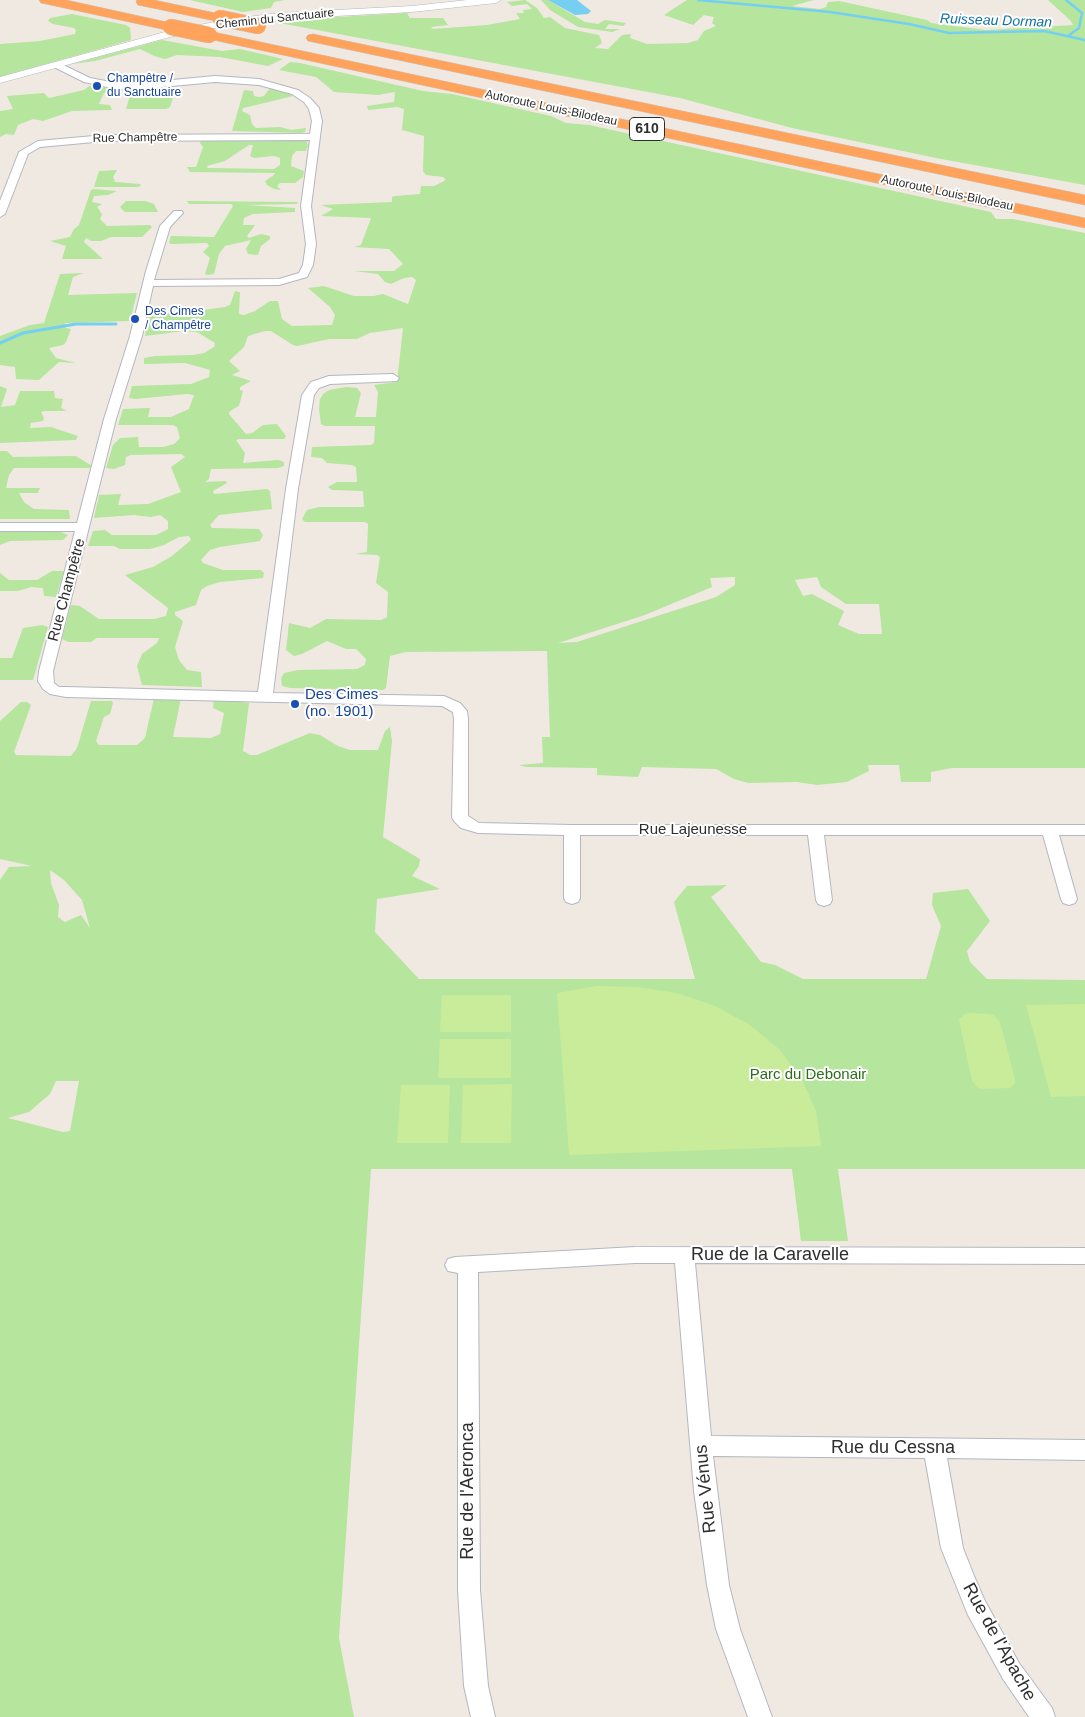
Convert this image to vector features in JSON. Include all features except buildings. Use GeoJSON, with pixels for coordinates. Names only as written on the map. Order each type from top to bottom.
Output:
{"type":"FeatureCollection","features":[{"type":"Feature","properties":{"kind":"highway","name":"Autoroute Louis-Bilodeau"},"geometry":{"type":"LineString","coordinates":[[46,0],[1085,223]]}},
{"type":"Feature","properties":{"kind":"highway","name":"Autoroute Louis-Bilodeau"},"geometry":{"type":"LineString","coordinates":[[133,0],[1085,200]]}},
{"type":"Feature","properties":{"kind":"street","name":"Chemin du Sanctuaire"},"geometry":{"type":"LineString","coordinates":[[0,80],[163,36],[229,22],[293,15],[422,8],[496,0]]}},
{"type":"Feature","properties":{"kind":"street"},"geometry":{"type":"LineString","coordinates":[[57,65],[86,80],[108,85],[140,86],[226,79],[279,86],[301,96],[311,104],[317,117],[306,206],[311,249],[306,270],[303,274],[280,282],[149,283]]}},
{"type":"Feature","properties":{"kind":"street","name":"Rue Champêtre"},"geometry":{"type":"LineString","coordinates":[[0,214],[24,152],[38,144],[105,138],[316,137]]}},
{"type":"Feature","properties":{"kind":"street","name":"Rue Champêtre"},"geometry":{"type":"LineString","coordinates":[[178,213],[168,220],[165,226],[136,336],[110,419],[45,681],[55,691],[66,692],[430,700],[444,701],[455,706]]}},
{"type":"Feature","properties":{"kind":"street"},"geometry":{"type":"LineString","coordinates":[[265,697],[292,489],[308,395],[315,385],[329,380],[393,378]]}},
{"type":"Feature","properties":{"kind":"street"},"geometry":{"type":"LineString","coordinates":[[0,527],[84,527]]}},
{"type":"Feature","properties":{"kind":"street","name":"Rue Lajeunesse"},"geometry":{"type":"LineString","coordinates":[[455,706],[460,711],[461,719],[460,817],[467,824],[478,828],[572,830],[1085,830]]}},
{"type":"Feature","properties":{"kind":"street"},"geometry":{"type":"LineString","coordinates":[[572,830],[572,898]]}},
{"type":"Feature","properties":{"kind":"street"},"geometry":{"type":"LineString","coordinates":[[815,830],[824,900]]}},
{"type":"Feature","properties":{"kind":"street"},"geometry":{"type":"LineString","coordinates":[[1050,830],[1069,899]]}},
{"type":"Feature","properties":{"kind":"street","name":"Rue de la Caravelle"},"geometry":{"type":"LineString","coordinates":[[461,1264],[684,1254],[1085,1256]]}},
{"type":"Feature","properties":{"kind":"street","name":"Rue Vénus"},"geometry":{"type":"LineString","coordinates":[[684,1254],[701,1446],[718,1585],[728,1629],[760,1717]]}},
{"type":"Feature","properties":{"kind":"street","name":"Rue de l'Aeronca"},"geometry":{"type":"LineString","coordinates":[[461,1264],[469,1590],[476,1686],[483,1717]]}},
{"type":"Feature","properties":{"kind":"street","name":"Rue du Cessna"},"geometry":{"type":"LineString","coordinates":[[701,1446],[1085,1450]]}},
{"type":"Feature","properties":{"kind":"street","name":"Rue de l'Apache"},"geometry":{"type":"LineString","coordinates":[[934,1448],[952,1548],[963,1577],[976,1608],[1011,1671],[1043,1717]]}},
{"type":"Feature","properties":{"kind":"green space"},"geometry":{"type":"Polygon","coordinates":[[[190,0],[285,0],[274,2],[271,8],[243,12],[190,0]]]}},
{"type":"Feature","properties":{"kind":"green space"},"geometry":{"type":"Polygon","coordinates":[[[525,0],[537,8],[544,18],[550,17],[565,28],[599,35],[602,43],[595,48],[608,49],[622,35],[631,34],[630,38],[647,44],[688,43],[698,40],[704,31],[716,26],[712,23],[714,17],[704,15],[693,25],[664,15],[687,0],[814,0],[792,6],[820,9],[826,7],[828,2],[839,1],[927,20],[931,23],[986,30],[1073,25],[1048,0],[1085,0],[1085,185],[941,159],[792,128],[680,98],[269,21],[407,13],[410,18],[443,18],[448,25],[431,27],[433,29],[487,25],[520,19],[516,13],[524,13],[523,10],[532,9],[527,4],[512,6],[507,2],[525,0]]]}},
{"type":"Feature","properties":{"kind":"green space"},"geometry":{"type":"Polygon","coordinates":[[[541,0],[548,0],[585,22],[598,24],[605,20],[626,23],[623,26],[609,24],[605,29],[620,29],[612,32],[578,27],[550,10],[541,0]]]}},
{"type":"Feature","properties":{"kind":"green space"},"geometry":{"type":"Polygon","coordinates":[[[72,14],[126,25],[130,28],[131,40],[0,77],[0,44],[40,41],[75,34],[76,30],[74,28],[53,24],[48,21],[50,18],[72,14]]]}},
{"type":"Feature","properties":{"kind":"green space"},"geometry":{"type":"Polygon","coordinates":[[[162,40],[222,51],[240,49],[283,59],[268,66],[220,57],[177,55],[165,59],[140,49],[95,61],[72,64],[162,40]]]}},
{"type":"Feature","properties":{"kind":"green space"},"geometry":{"type":"Polygon","coordinates":[[[290,62],[300,63],[423,91],[452,94],[551,116],[566,123],[589,125],[991,212],[996,219],[1013,219],[1085,233],[1085,768],[952,768],[931,772],[931,782],[901,782],[899,765],[868,765],[869,771],[847,782],[817,785],[797,782],[748,783],[734,779],[716,769],[642,767],[638,777],[597,775],[597,768],[526,767],[519,765],[543,763],[542,737],[550,737],[547,651],[406,652],[390,656],[386,688],[383,690],[290,688],[282,686],[281,678],[284,673],[298,670],[357,669],[365,665],[366,659],[356,649],[346,649],[327,641],[294,656],[286,650],[289,623],[310,628],[326,619],[381,620],[387,617],[388,592],[376,583],[380,557],[377,555],[355,554],[367,552],[368,524],[365,522],[305,522],[302,519],[307,510],[319,507],[364,507],[363,491],[332,490],[328,487],[337,482],[357,482],[356,467],[327,463],[322,458],[311,457],[312,447],[371,445],[374,443],[375,426],[325,426],[321,424],[320,399],[329,390],[346,387],[357,388],[361,393],[355,417],[376,417],[378,392],[374,385],[397,382],[403,328],[370,333],[357,339],[329,339],[297,346],[271,331],[265,331],[248,336],[244,347],[229,361],[240,371],[232,375],[251,381],[240,387],[240,390],[243,391],[239,406],[230,411],[229,414],[246,434],[252,433],[263,425],[277,424],[286,436],[284,439],[236,440],[245,453],[243,463],[278,460],[284,462],[284,466],[278,468],[211,469],[209,479],[205,482],[226,481],[227,483],[213,491],[214,494],[267,489],[270,491],[272,509],[219,515],[210,525],[212,528],[259,529],[263,535],[260,541],[210,550],[201,560],[203,563],[223,570],[261,570],[264,573],[263,578],[220,582],[207,586],[201,590],[196,605],[175,612],[175,615],[183,621],[175,647],[179,660],[187,670],[201,672],[202,687],[142,685],[137,666],[142,654],[157,643],[159,638],[97,638],[91,642],[68,642],[62,639],[71,605],[80,606],[99,619],[154,619],[166,616],[168,608],[125,575],[153,567],[172,556],[191,540],[189,536],[179,537],[164,545],[150,549],[88,546],[93,531],[105,530],[112,535],[156,535],[168,529],[168,521],[160,515],[151,517],[134,515],[94,518],[99,495],[121,494],[118,505],[148,504],[181,492],[171,467],[185,457],[181,454],[131,455],[126,457],[125,465],[114,469],[106,468],[113,445],[120,438],[138,437],[139,447],[163,447],[174,444],[180,438],[177,427],[173,425],[118,425],[123,409],[150,408],[148,417],[171,417],[189,409],[194,395],[135,399],[129,398],[132,386],[191,384],[209,377],[210,370],[185,363],[144,364],[144,358],[204,353],[214,347],[215,343],[197,332],[184,331],[145,336],[149,313],[182,313],[225,307],[230,305],[235,291],[240,292],[239,314],[244,315],[255,311],[270,301],[278,301],[282,319],[292,326],[332,325],[335,315],[330,307],[308,288],[324,286],[354,296],[383,294],[408,304],[416,280],[412,277],[404,278],[391,284],[385,282],[378,274],[354,271],[394,271],[403,264],[389,249],[354,247],[361,245],[371,218],[321,216],[333,209],[321,205],[392,202],[392,197],[420,194],[421,186],[434,186],[446,180],[443,177],[426,175],[423,171],[424,136],[402,130],[404,109],[397,107],[368,110],[367,106],[394,102],[395,92],[378,95],[334,92],[316,77],[279,70],[290,62]],[[735,577],[710,578],[712,587],[645,615],[558,643],[577,642],[716,597],[735,585],[735,577]],[[817,577],[795,580],[803,596],[812,594],[844,611],[838,625],[859,634],[882,634],[879,604],[846,604],[821,587],[817,577]]]}},
{"type":"Feature","properties":{"kind":"green space"},"geometry":{"type":"Polygon","coordinates":[[[89,86],[121,89],[119,93],[104,93],[99,104],[110,105],[112,110],[72,111],[43,121],[33,119],[18,125],[14,135],[6,134],[0,137],[0,111],[13,109],[7,96],[44,93],[49,98],[84,90],[89,86]]]}},
{"type":"Feature","properties":{"kind":"green space"},"geometry":{"type":"Polygon","coordinates":[[[171,86],[169,94],[173,98],[170,107],[166,109],[126,109],[132,89],[171,86]]]}},
{"type":"Feature","properties":{"kind":"green space"},"geometry":{"type":"Polygon","coordinates":[[[270,88],[293,96],[243,108],[242,111],[250,115],[252,124],[256,128],[280,127],[291,130],[306,128],[305,132],[232,131],[244,90],[253,91],[254,96],[259,97],[264,96],[270,88]]]}},
{"type":"Feature","properties":{"kind":"green space"},"geometry":{"type":"Polygon","coordinates":[[[202,139],[306,141],[308,145],[306,151],[296,151],[292,156],[291,166],[304,171],[303,177],[295,183],[280,183],[277,186],[281,190],[274,189],[267,185],[265,181],[275,173],[190,172],[187,167],[196,167],[203,147],[200,143],[202,139]],[[249,145],[225,161],[207,166],[208,168],[274,169],[280,165],[280,158],[274,156],[254,158],[250,156],[253,145],[249,145]]]}},
{"type":"Feature","properties":{"kind":"green space"},"geometry":{"type":"Polygon","coordinates":[[[117,170],[113,177],[115,182],[140,184],[141,186],[94,187],[99,171],[117,170]]]}},
{"type":"Feature","properties":{"kind":"green space"},"geometry":{"type":"Polygon","coordinates":[[[91,190],[117,191],[108,195],[94,196],[92,202],[102,204],[97,207],[102,214],[100,219],[107,226],[150,225],[152,227],[142,237],[111,237],[101,241],[91,241],[86,238],[84,242],[103,259],[62,259],[66,246],[50,241],[70,237],[74,229],[79,225],[91,190]]]}},
{"type":"Feature","properties":{"kind":"green space"},"geometry":{"type":"Polygon","coordinates":[[[126,201],[145,201],[154,204],[158,212],[125,212],[120,207],[126,201]]]}},
{"type":"Feature","properties":{"kind":"green space"},"geometry":{"type":"Polygon","coordinates":[[[187,201],[298,202],[297,204],[245,205],[295,208],[295,212],[253,214],[244,218],[243,225],[255,225],[247,236],[249,238],[261,234],[270,236],[270,239],[261,246],[258,255],[248,254],[246,249],[251,240],[225,246],[219,254],[214,274],[208,275],[205,274],[210,258],[203,252],[209,246],[207,243],[171,244],[169,243],[171,236],[214,237],[233,206],[231,204],[189,204],[187,201]]]}},
{"type":"Feature","properties":{"kind":"green space"},"geometry":{"type":"Polygon","coordinates":[[[84,273],[73,277],[68,295],[137,293],[130,321],[65,323],[66,328],[71,329],[66,342],[63,345],[49,348],[56,358],[76,363],[59,362],[39,380],[16,379],[15,367],[0,365],[0,336],[30,325],[44,323],[60,274],[84,273]]]}},
{"type":"Feature","properties":{"kind":"green space"},"geometry":{"type":"Polygon","coordinates":[[[0,386],[7,389],[1,407],[15,405],[20,391],[54,391],[55,398],[63,399],[61,408],[67,411],[41,412],[44,418],[43,421],[31,423],[30,428],[51,427],[78,436],[76,440],[0,443],[0,386]]]}},
{"type":"Feature","properties":{"kind":"green space"},"geometry":{"type":"Polygon","coordinates":[[[0,451],[7,451],[13,457],[76,456],[92,466],[90,468],[14,468],[9,475],[6,488],[40,488],[38,493],[19,493],[24,502],[34,509],[69,510],[70,519],[0,519],[0,451]]]}},
{"type":"Feature","properties":{"kind":"green space"},"geometry":{"type":"Polygon","coordinates":[[[0,532],[61,532],[68,535],[63,540],[10,541],[0,545],[0,532]]]}},
{"type":"Feature","properties":{"kind":"green space"},"geometry":{"type":"Polygon","coordinates":[[[52,571],[64,571],[56,597],[44,596],[43,588],[31,587],[18,591],[0,591],[0,573],[9,580],[37,580],[52,571]]]}},
{"type":"Feature","properties":{"kind":"green space"},"geometry":{"type":"Polygon","coordinates":[[[42,625],[48,627],[33,680],[0,680],[0,658],[12,658],[23,628],[42,625]]]}},
{"type":"Feature","properties":{"kind":"green space","name":"Parc du Debonair"},"geometry":{"type":"Polygon","coordinates":[[[154,698],[181,698],[173,737],[211,738],[220,734],[224,713],[213,708],[214,699],[249,703],[243,751],[250,755],[257,755],[310,733],[320,735],[338,746],[350,750],[378,750],[385,731],[390,727],[392,741],[383,837],[420,859],[419,866],[412,876],[440,889],[377,899],[375,932],[419,979],[695,979],[674,902],[687,886],[727,885],[711,897],[761,962],[775,965],[803,979],[926,979],[941,926],[932,905],[933,893],[968,889],[990,921],[967,951],[970,962],[987,979],[1085,980],[1085,1169],[838,1169],[848,1241],[801,1241],[792,1169],[371,1169],[339,1638],[354,1717],[0,1717],[0,880],[9,867],[32,866],[0,859],[0,721],[21,702],[27,702],[31,705],[14,752],[16,755],[71,756],[77,748],[91,701],[112,701],[110,714],[104,717],[96,741],[99,745],[137,745],[145,738],[154,698]],[[50,870],[51,883],[59,905],[58,917],[65,922],[81,915],[90,928],[82,900],[64,880],[50,870]],[[56,1081],[50,1094],[29,1112],[8,1118],[63,1132],[70,1131],[79,1081],[56,1081]]]}},
{"type":"Feature","properties":{"kind":"green space"},"geometry":{"type":"Polygon","coordinates":[[[597,986],[637,987],[677,993],[715,1006],[750,1025],[779,1049],[802,1079],[816,1111],[821,1146],[569,1154],[557,993],[597,986]]]}},
{"type":"Feature","properties":{"kind":"green space"},"geometry":{"type":"Polygon","coordinates":[[[442,995],[511,995],[511,1032],[440,1032],[442,995]]]}},
{"type":"Feature","properties":{"kind":"green space"},"geometry":{"type":"Polygon","coordinates":[[[1085,1004],[1085,1096],[1051,1097],[1026,1005],[1085,1004]]]}},
{"type":"Feature","properties":{"kind":"green space"},"geometry":{"type":"Polygon","coordinates":[[[964,1014],[994,1015],[1000,1022],[1015,1079],[1015,1083],[1010,1088],[983,1089],[978,1088],[972,1081],[959,1020],[964,1014]]]}},
{"type":"Feature","properties":{"kind":"green space"},"geometry":{"type":"Polygon","coordinates":[[[440,1039],[511,1039],[511,1078],[438,1078],[440,1039]]]}},
{"type":"Feature","properties":{"kind":"green space"},"geometry":{"type":"Polygon","coordinates":[[[512,1084],[511,1143],[461,1143],[463,1085],[512,1084]]]}},
{"type":"Feature","properties":{"kind":"green space"},"geometry":{"type":"Polygon","coordinates":[[[401,1085],[450,1085],[448,1143],[397,1143],[401,1085]]]}},
{"type":"Feature","properties":{"kind":"water"},"geometry":{"type":"Polygon","coordinates":[[[548,0],[577,0],[591,11],[588,14],[575,15],[548,0]]]}},
{"type":"Feature","properties":{"kind":"waterway","name":"Ruisseau Dorman"},"geometry":{"type":"LineString","coordinates":[[698,0],[830,12],[909,24],[949,33],[1044,31],[1085,40]]}},
{"type":"Feature","properties":{"kind":"waterway"},"geometry":{"type":"LineString","coordinates":[[1066,0],[1082,13],[1079,28],[1068,36]]}},
{"type":"Feature","properties":{"kind":"waterway"},"geometry":{"type":"LineString","coordinates":[[0,343],[23,333],[76,324],[116,324]]}},
{"type":"Feature","properties":{"kind":"place","name":"Champêtre / du Sanctuaire"},"geometry":{"type":"Point","coordinates":[97,86]}},
{"type":"Feature","properties":{"kind":"place","name":"Des Cimes / Champêtre"},"geometry":{"type":"Point","coordinates":[135,319]}},
{"type":"Feature","properties":{"kind":"place","name":"Des Cimes (no. 1901)"},"geometry":{"type":"Point","coordinates":[295,704]}}]}
